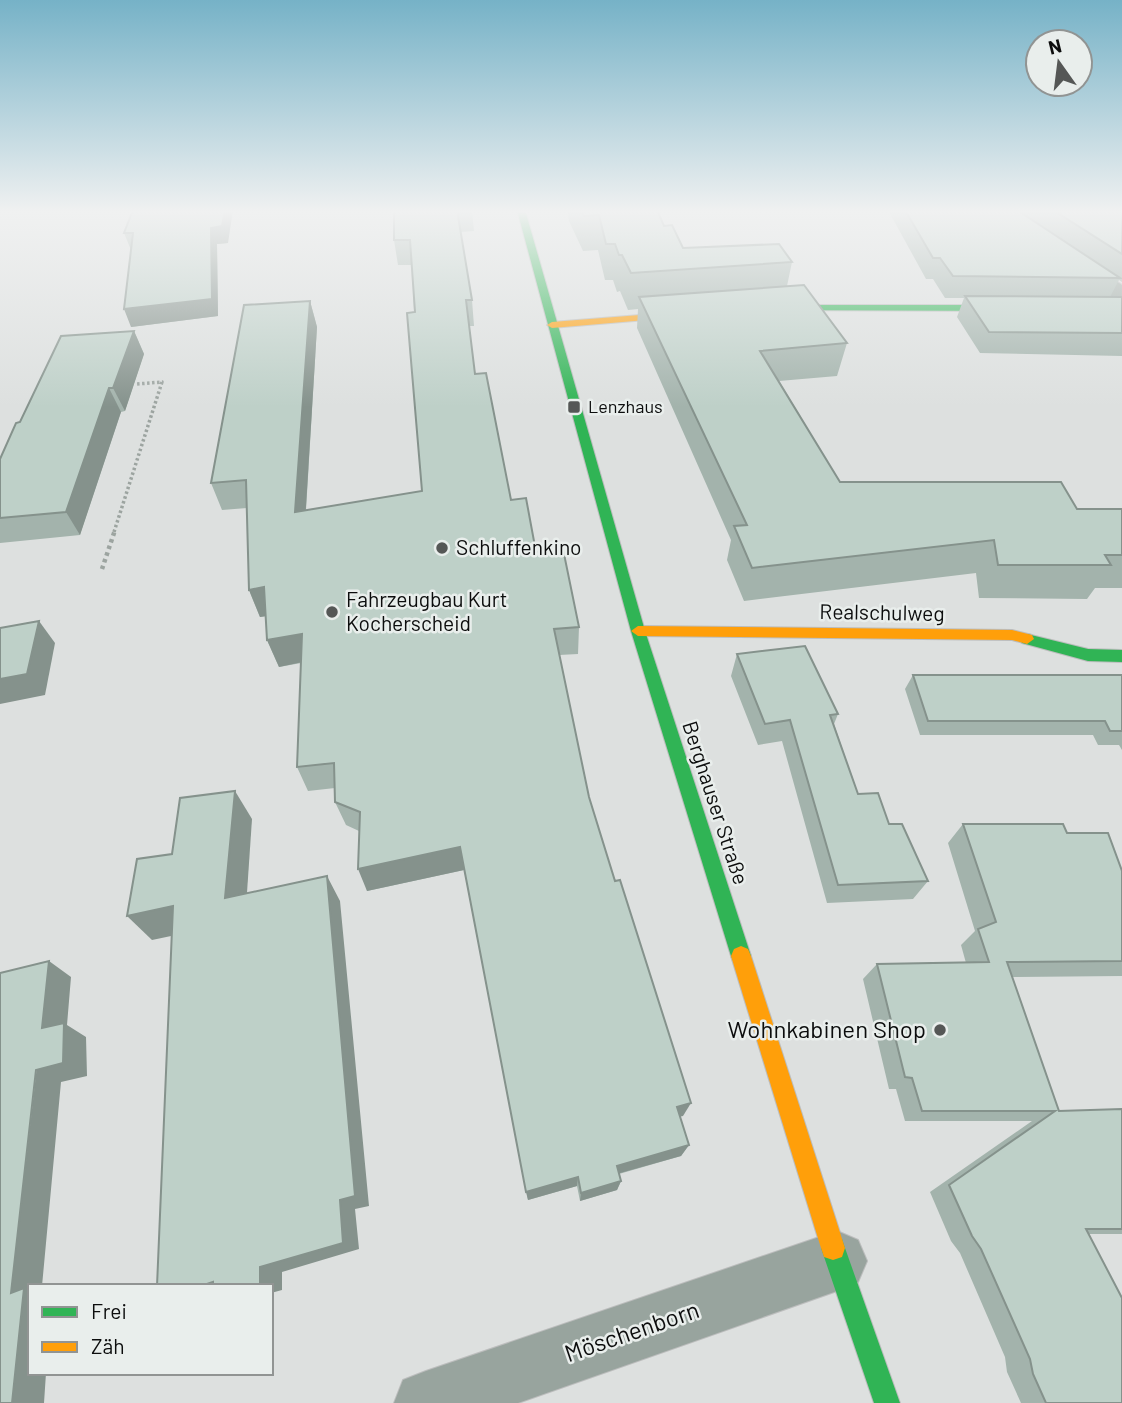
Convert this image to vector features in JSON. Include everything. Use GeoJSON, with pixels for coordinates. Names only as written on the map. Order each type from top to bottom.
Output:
{"type":"FeatureCollection","features":[{"type":"Feature","properties":{"kind":"street","name":"Berghauser Straße"},"geometry":{"type":"LineString","coordinates":[[539,275],[638,631],[837,1261],[887,1403]]}},
{"type":"Feature","properties":{"kind":"street"},"geometry":{"type":"LineString","coordinates":[[1079,275],[1117,304]]}},
{"type":"Feature","properties":{"kind":"street"},"geometry":{"type":"LineString","coordinates":[[757,309],[867,306],[1028,308]]}},
{"type":"Feature","properties":{"kind":"street"},"geometry":{"type":"LineString","coordinates":[[552,325],[702,313]]}},
{"type":"Feature","properties":{"kind":"street","name":"Realschulweg"},"geometry":{"type":"LineString","coordinates":[[638,631],[1013,635],[1088,655],[1122,656]]}},
{"type":"Feature","properties":{"kind":"street","name":"Möschenborn"},"geometry":{"type":"LineString","coordinates":[[426,1403],[837,1261]]}},
{"type":"Feature","properties":{"kind":"path"},"geometry":{"type":"LineString","coordinates":[[102,569],[162,382],[137,384]]}},
{"type":"Feature","properties":{"kind":"building"},"geometry":{"type":"Polygon","coordinates":[[[128,275],[212,275],[212,299],[124,309],[128,275]]]}},
{"type":"Feature","properties":{"kind":"building"},"geometry":{"type":"Polygon","coordinates":[[[412,275],[468,275],[472,300],[466,300],[475,374],[486,373],[511,500],[526,498],[536,552],[563,549],[579,627],[554,629],[589,797],[615,881],[620,880],[691,1103],[677,1107],[689,1145],[617,1166],[621,1181],[581,1193],[578,1177],[526,1192],[460,847],[358,869],[360,812],[335,802],[334,763],[297,767],[302,634],[267,640],[264,587],[249,590],[246,480],[211,483],[244,305],[310,301],[295,512],[422,491],[407,313],[415,312],[412,275]]]}},
{"type":"Feature","properties":{"kind":"building"},"geometry":{"type":"Polygon","coordinates":[[[1116,275],[1120,278],[953,276],[1116,275]]]}},
{"type":"Feature","properties":{"kind":"building"},"geometry":{"type":"Polygon","coordinates":[[[804,285],[847,343],[760,351],[840,482],[1061,482],[1077,509],[1122,509],[1122,555],[1105,555],[1111,565],[998,565],[994,540],[752,568],[734,526],[747,525],[639,297],[804,285]]]}},
{"type":"Feature","properties":{"kind":"building"},"geometry":{"type":"Polygon","coordinates":[[[965,296],[1122,297],[1122,333],[989,332],[965,296]]]}},
{"type":"Feature","properties":{"kind":"building"},"geometry":{"type":"Polygon","coordinates":[[[134,331],[113,388],[109,388],[66,512],[0,518],[0,459],[61,336],[134,331]]]}},
{"type":"Feature","properties":{"kind":"building"},"geometry":{"type":"Polygon","coordinates":[[[39,621],[27,674],[0,679],[0,628],[39,621]]]}},
{"type":"Feature","properties":{"kind":"building"},"geometry":{"type":"Polygon","coordinates":[[[805,646],[838,714],[830,715],[858,794],[878,793],[889,824],[902,824],[928,881],[838,885],[790,720],[765,724],[737,654],[805,646]]]}},
{"type":"Feature","properties":{"kind":"building"},"geometry":{"type":"Polygon","coordinates":[[[913,675],[1122,675],[1122,731],[1110,731],[1105,721],[928,721],[913,675]]]}},
{"type":"Feature","properties":{"kind":"building"},"geometry":{"type":"Polygon","coordinates":[[[235,791],[225,898],[327,876],[355,1196],[340,1200],[343,1243],[260,1267],[260,1284],[157,1284],[173,906],[127,916],[137,859],[172,854],[180,798],[235,791]]]}},
{"type":"Feature","properties":{"kind":"building"},"geometry":{"type":"Polygon","coordinates":[[[963,824],[1063,824],[1067,833],[1108,833],[1122,871],[1122,961],[1007,962],[1059,1111],[1122,1109],[1122,1229],[1086,1229],[1122,1298],[1122,1403],[1046,1403],[1033,1374],[1030,1359],[949,1185],[1055,1111],[922,1111],[912,1078],[905,1077],[877,964],[989,962],[978,929],[996,922],[963,824]]]}},
{"type":"Feature","properties":{"kind":"building"},"geometry":{"type":"Polygon","coordinates":[[[49,961],[42,1028],[64,1023],[63,1063],[36,1070],[11,1293],[24,1288],[12,1403],[0,1403],[0,973],[49,961]]]}},
{"type":"Feature","properties":{"kind":"traffic: fast"},"geometry":{"type":"LineString","coordinates":[[539,275],[638,631],[741,956]]}},
{"type":"Feature","properties":{"kind":"traffic: fast"},"geometry":{"type":"LineString","coordinates":[[767,308],[1011,308]]}},
{"type":"Feature","properties":{"kind":"traffic: fast"},"geometry":{"type":"LineString","coordinates":[[1027,639],[1088,655],[1122,656]]}},
{"type":"Feature","properties":{"kind":"traffic: fast"},"geometry":{"type":"LineString","coordinates":[[833,1248],[887,1403]]}},
{"type":"Feature","properties":{"kind":"traffic: slow"},"geometry":{"type":"LineString","coordinates":[[552,325],[690,314]]}},
{"type":"Feature","properties":{"kind":"traffic: slow"},"geometry":{"type":"LineString","coordinates":[[638,631],[1012,635],[1027,639]]}},
{"type":"Feature","properties":{"kind":"traffic: slow"},"geometry":{"type":"LineString","coordinates":[[741,956],[833,1248]]}},
{"type":"Feature","properties":{"kind":"place","name":"Lenzhaus"},"geometry":{"type":"Point","coordinates":[574,407]}},
{"type":"Feature","properties":{"kind":"place","name":"Schluffenkino"},"geometry":{"type":"Point","coordinates":[442,548]}},
{"type":"Feature","properties":{"kind":"place","name":"Fahrzeugbau Kurt Kocherscheid"},"geometry":{"type":"Point","coordinates":[332,612]}},
{"type":"Feature","properties":{"kind":"place","name":"Wohnkabinen Shop"},"geometry":{"type":"Point","coordinates":[940,1030]}}]}
